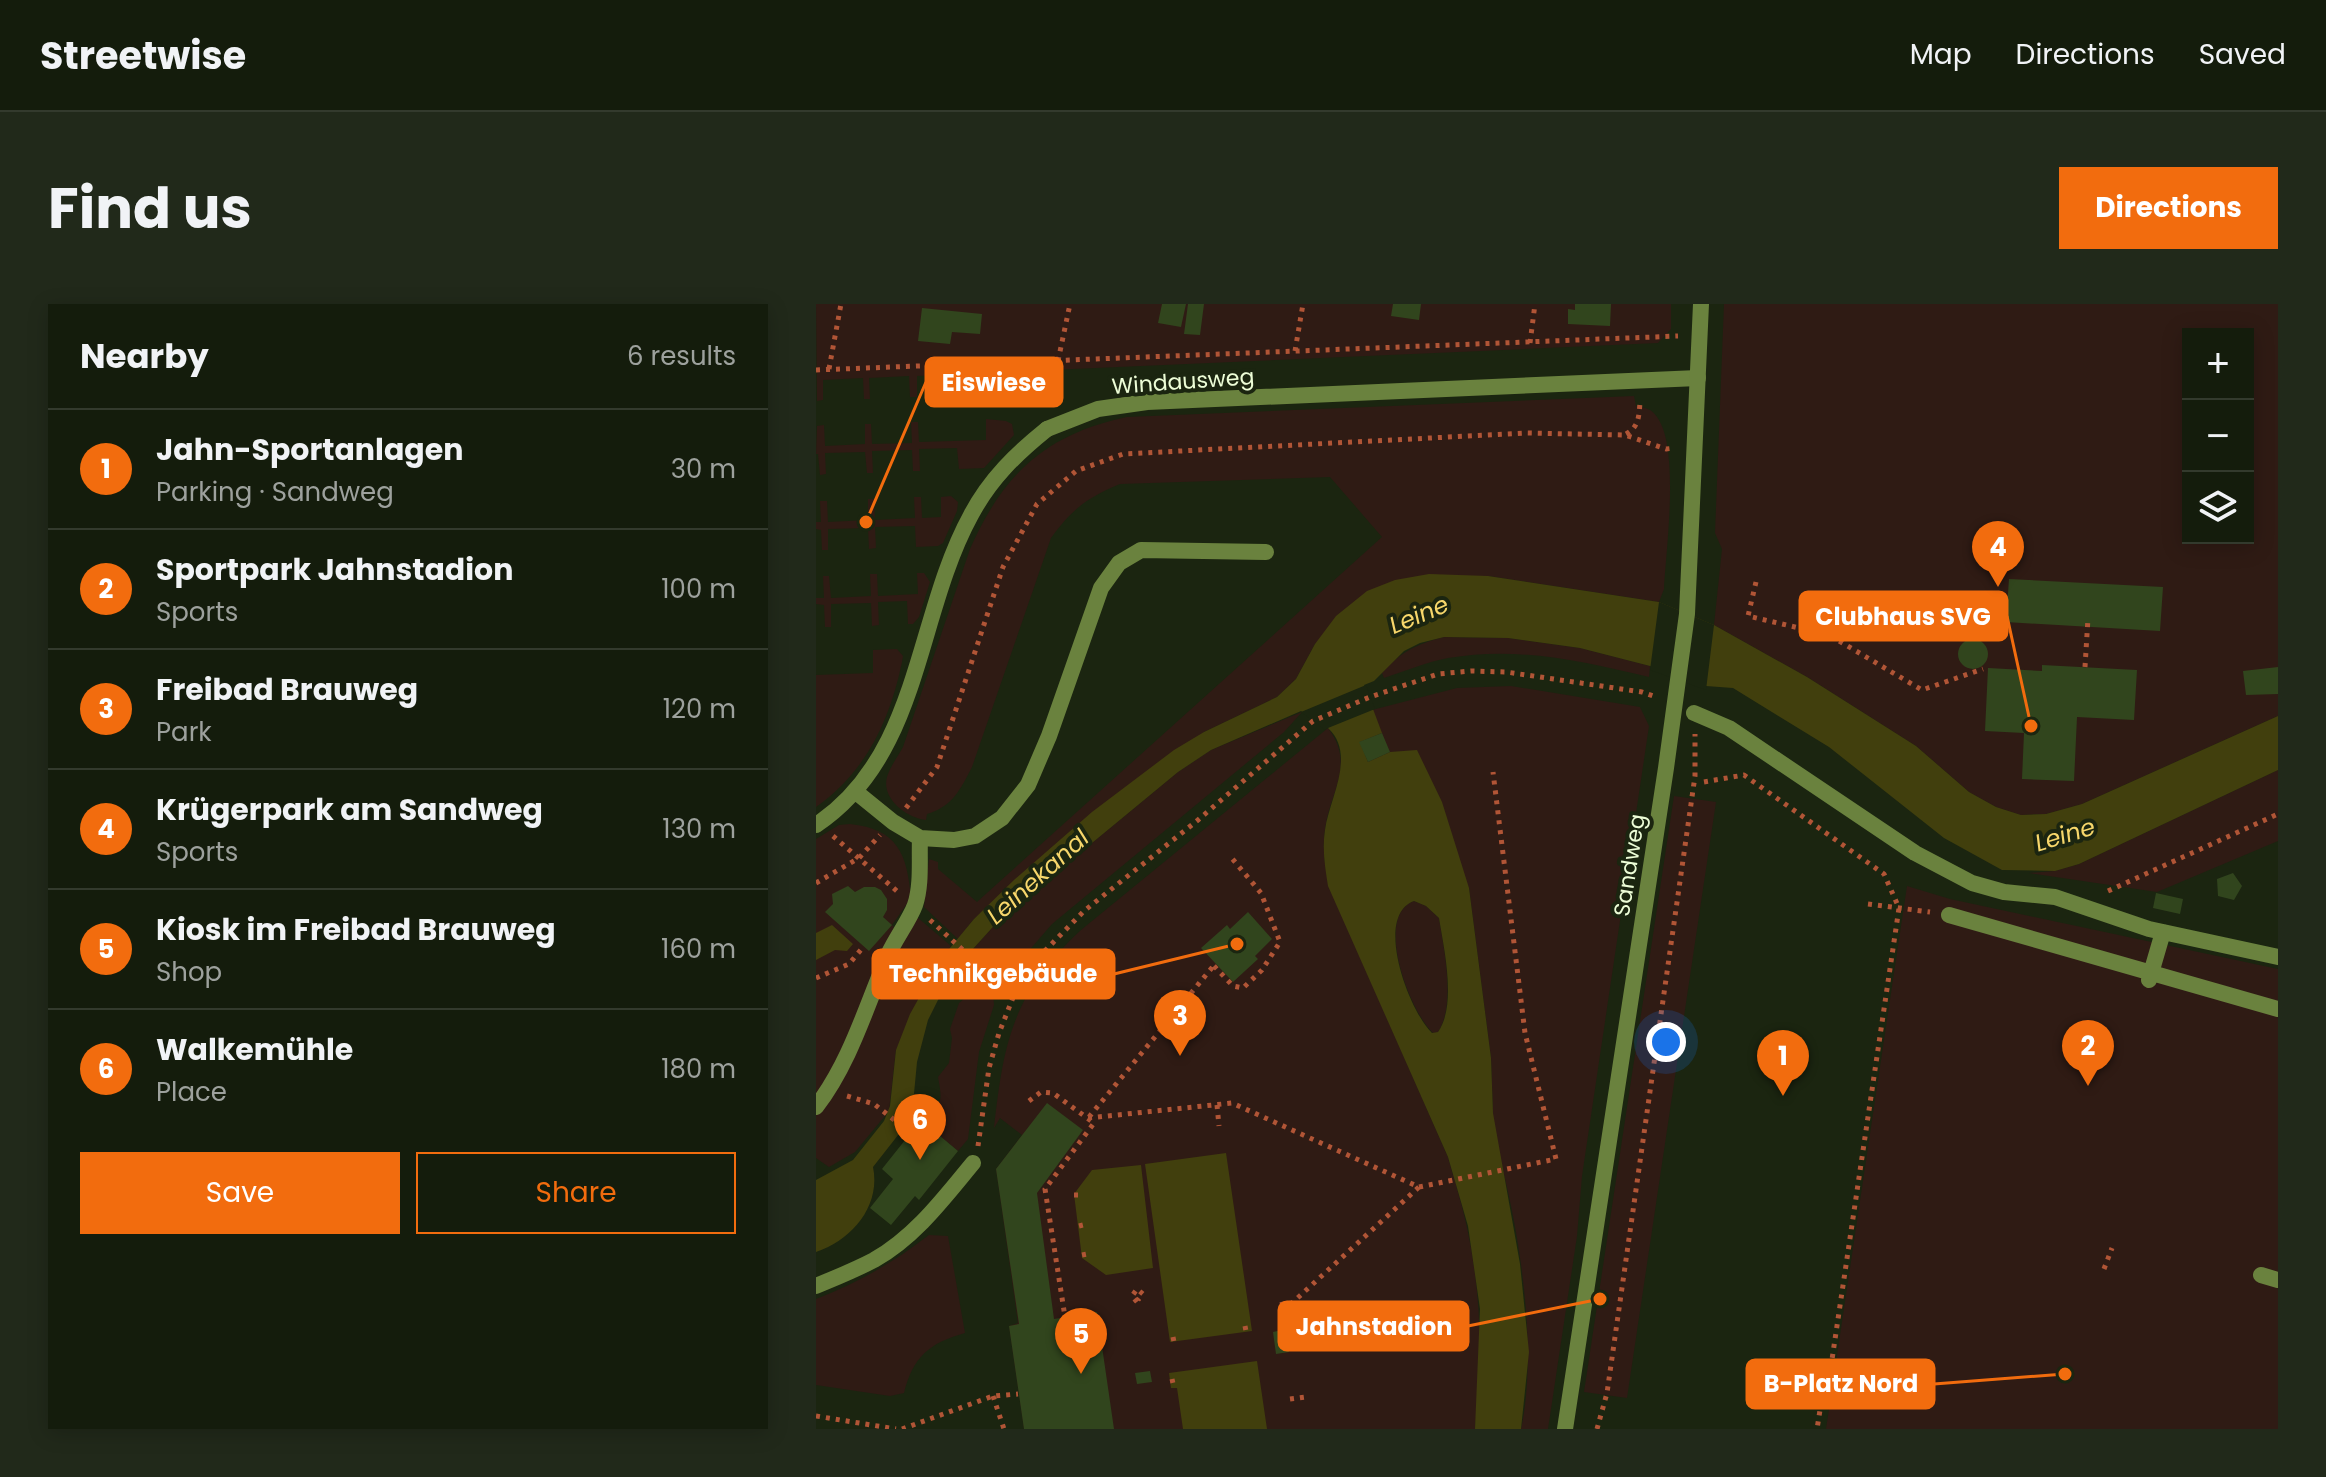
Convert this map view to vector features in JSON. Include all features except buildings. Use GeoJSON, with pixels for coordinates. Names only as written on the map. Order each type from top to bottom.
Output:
{"type":"FeatureCollection","features":[{"type":"Feature","properties":{"kind":"street","name":"Sandweg"},"geometry":{"type":"LineString","coordinates":[[1565,1429],[1676,704],[1687,614],[1701,312]]}},
{"type":"Feature","properties":{"kind":"street","name":"Windausweg"},"geometry":{"type":"LineString","coordinates":[[817,824],[856,792],[886,749],[907,697],[951,558],[971,514],[991,481],[1007,463],[1047,429],[1098,409],[1137,403],[1698,378]]}},
{"type":"Feature","properties":{"kind":"street"},"geometry":{"type":"LineString","coordinates":[[856,792],[893,822],[920,838],[954,840],[975,836],[1002,818],[1028,785],[1049,736],[1101,588],[1119,563],[1141,550],[1266,552]]}},
{"type":"Feature","properties":{"kind":"street"},"geometry":{"type":"LineString","coordinates":[[1694,713],[1729,728],[1881,832],[1960,877],[2004,892],[2055,897],[2163,932],[2278,957]]}},
{"type":"Feature","properties":{"kind":"street"},"geometry":{"type":"LineString","coordinates":[[816,1107],[847,1059],[898,932],[915,906],[920,838]]}},
{"type":"Feature","properties":{"kind":"street"},"geometry":{"type":"LineString","coordinates":[[1949,915],[2150,975],[2278,1009]]}},
{"type":"Feature","properties":{"kind":"street"},"geometry":{"type":"LineString","coordinates":[[2150,975],[2163,932]]}},
{"type":"Feature","properties":{"kind":"street"},"geometry":{"type":"LineString","coordinates":[[816,1286],[876,1258],[911,1232],[934,1210],[973,1163]]}},
{"type":"Feature","properties":{"kind":"street"},"geometry":{"type":"LineString","coordinates":[[2261,1275],[2278,1280]]}},
{"type":"Feature","properties":{"kind":"path"},"geometry":{"type":"LineString","coordinates":[[829,369],[841,304]]}},
{"type":"Feature","properties":{"kind":"path"},"geometry":{"type":"LineString","coordinates":[[1058,361],[1070,304]]}},
{"type":"Feature","properties":{"kind":"path"},"geometry":{"type":"LineString","coordinates":[[1295,351],[1303,304]]}},
{"type":"Feature","properties":{"kind":"path"},"geometry":{"type":"LineString","coordinates":[[1530,343],[1535,304]]}},
{"type":"Feature","properties":{"kind":"path"},"geometry":{"type":"LineString","coordinates":[[816,370],[1676,337],[1701,312]]}},
{"type":"Feature","properties":{"kind":"path"},"geometry":{"type":"LineString","coordinates":[[1625,435],[1634,430],[1639,418],[1641,380]]}},
{"type":"Feature","properties":{"kind":"path"},"geometry":{"type":"LineString","coordinates":[[1756,582],[1748,616],[1829,635],[1922,690],[1983,669]]}},
{"type":"Feature","properties":{"kind":"path"},"geometry":{"type":"LineString","coordinates":[[2085,667],[2088,618]]}},
{"type":"Feature","properties":{"kind":"path"},"geometry":{"type":"LineString","coordinates":[[973,1163],[982,1130],[989,1068],[1016,990],[1033,963],[1084,911],[1198,820],[1313,721],[1370,697],[1438,674],[1494,671],[1642,692],[1676,704]]}},
{"type":"Feature","properties":{"kind":"path"},"geometry":{"type":"LineString","coordinates":[[1597,1429],[1607,1393],[1695,776],[1694,713]]}},
{"type":"Feature","properties":{"kind":"path"},"geometry":{"type":"LineString","coordinates":[[1277,1305],[1292,1303],[1419,1187],[1556,1159],[1525,1033],[1493,772]]}},
{"type":"Feature","properties":{"kind":"path"},"geometry":{"type":"LineString","coordinates":[[1704,782],[1744,775],[1884,874],[1899,908],[1830,1373],[1825,1379],[1817,1429]]}},
{"type":"Feature","properties":{"kind":"path"},"geometry":{"type":"LineString","coordinates":[[2077,905],[2278,814]]}},
{"type":"Feature","properties":{"kind":"path"},"geometry":{"type":"LineString","coordinates":[[817,824],[976,962],[1016,990]]}},
{"type":"Feature","properties":{"kind":"path"},"geometry":{"type":"LineString","coordinates":[[1088,1118],[1214,965],[1233,986],[1243,988],[1262,970],[1280,942],[1261,893],[1230,856]]}},
{"type":"Feature","properties":{"kind":"path"},"geometry":{"type":"LineString","coordinates":[[816,883],[859,858]]}},
{"type":"Feature","properties":{"kind":"path"},"geometry":{"type":"LineString","coordinates":[[1868,904],[1949,915]]}},
{"type":"Feature","properties":{"kind":"path"},"geometry":{"type":"LineString","coordinates":[[816,978],[849,964],[864,946]]}},
{"type":"Feature","properties":{"kind":"path"},"geometry":{"type":"LineString","coordinates":[[1029,1101],[1041,1092],[1053,1093],[1094,1123],[1045,1189],[1065,1317]]}},
{"type":"Feature","properties":{"kind":"path"},"geometry":{"type":"LineString","coordinates":[[1088,1118],[1232,1103],[1419,1187]]}},
{"type":"Feature","properties":{"kind":"path"},"geometry":{"type":"LineString","coordinates":[[1217,1105],[1219,1126]]}},
{"type":"Feature","properties":{"kind":"path"},"geometry":{"type":"LineString","coordinates":[[885,1114],[911,1133]]}},
{"type":"Feature","properties":{"kind":"path"},"geometry":{"type":"LineString","coordinates":[[2104,1269],[2112,1248]]}},
{"type":"Feature","properties":{"kind":"path"},"geometry":{"type":"LineString","coordinates":[[1172,1379],[1174,1388]]}},
{"type":"Feature","properties":{"kind":"path"},"geometry":{"type":"LineString","coordinates":[[902,1429],[993,1396],[1018,1394]]}},
{"type":"Feature","properties":{"kind":"path"},"geometry":{"type":"LineString","coordinates":[[993,1396],[1004,1429]]}},
{"type":"Feature","properties":{"kind":"path"},"geometry":{"type":"LineString","coordinates":[[1290,1399],[1305,1397]]}},
{"type":"Feature","properties":{"kind":"path"},"geometry":{"type":"LineString","coordinates":[[816,1416],[896,1429]]}},
{"type":"Feature","properties":{"kind":"shaded area"},"geometry":{"type":"Polygon","coordinates":[[[816,304],[1671,304],[1671,329],[1658,343],[917,376],[917,397],[910,397],[909,376],[869,378],[870,399],[864,399],[863,378],[823,380],[823,400],[817,401],[816,304]]]}},
{"type":"Feature","properties":{"kind":"shaded area"},"geometry":{"type":"Polygon","coordinates":[[[1724,304],[2278,304],[2278,716],[2082,804],[2046,814],[2021,815],[1996,807],[1969,792],[1916,746],[1807,677],[1714,625],[1722,549],[1715,533],[1724,304]]]}},
{"type":"Feature","properties":{"kind":"shaded area"},"geometry":{"type":"Polygon","coordinates":[[[1634,396],[1636,406],[1650,410],[1657,417],[1668,451],[1669,525],[1664,589],[1659,602],[1488,576],[1315,644],[1296,679],[1277,697],[1204,732],[974,919],[958,939],[924,907],[929,859],[938,862],[938,869],[977,902],[1382,537],[1330,477],[1120,484],[1089,499],[1066,519],[1051,538],[968,775],[950,802],[927,814],[926,820],[911,816],[892,800],[886,785],[887,777],[903,747],[970,549],[997,499],[1030,461],[1050,446],[1098,424],[1127,417],[1634,396]]]}},
{"type":"Feature","properties":{"kind":"shaded area"},"geometry":{"type":"Polygon","coordinates":[[[986,419],[1012,424],[1014,435],[984,468],[959,469],[957,448],[919,449],[920,471],[913,471],[912,450],[872,451],[873,473],[867,473],[865,452],[825,453],[826,474],[820,475],[816,454],[817,426],[824,425],[825,446],[865,444],[865,424],[871,424],[872,444],[912,443],[911,422],[918,422],[919,442],[986,440],[986,419]]]}},
{"type":"Feature","properties":{"kind":"shaded area"},"geometry":{"type":"Polygon","coordinates":[[[951,496],[958,502],[957,511],[943,543],[938,546],[916,547],[915,526],[875,527],[876,548],[869,549],[868,528],[828,529],[828,550],[822,550],[821,530],[816,529],[816,522],[821,522],[820,501],[827,501],[828,522],[868,520],[868,499],[874,499],[875,520],[915,518],[914,497],[921,497],[922,518],[941,517],[941,497],[951,496]]]}},
{"type":"Feature","properties":{"kind":"shaded area"},"geometry":{"type":"Polygon","coordinates":[[[917,573],[924,573],[930,582],[919,617],[913,624],[908,624],[907,601],[878,602],[879,625],[872,626],[871,603],[831,604],[831,627],[825,627],[824,605],[816,604],[816,598],[824,598],[823,576],[829,576],[831,598],[871,596],[870,574],[877,574],[878,596],[918,594],[917,573]]]}},
{"type":"Feature","properties":{"kind":"shaded area"},"geometry":{"type":"Polygon","coordinates":[[[1444,637],[1508,638],[1580,648],[1650,666],[1649,677],[1549,657],[1499,654],[1448,658],[1384,678],[1382,673],[1402,654],[1444,637]]]}},
{"type":"Feature","properties":{"kind":"shaded area"},"geometry":{"type":"Polygon","coordinates":[[[897,649],[903,656],[883,724],[849,778],[816,807],[816,675],[873,673],[873,650],[897,649]]]}},
{"type":"Feature","properties":{"kind":"shaded area"},"geometry":{"type":"Polygon","coordinates":[[[1511,686],[1640,707],[1649,726],[1548,1429],[1521,1429],[1528,1369],[1525,1302],[1522,1268],[1504,1175],[1456,1185],[1470,1245],[1478,1306],[1480,1367],[1475,1429],[1024,1429],[1009,1326],[1018,1323],[996,1169],[1022,1135],[1000,1118],[994,1128],[1008,1043],[1026,997],[1040,975],[1081,930],[1328,728],[1336,741],[1341,766],[1324,837],[1329,886],[1448,1157],[1453,1175],[1493,1113],[1491,1058],[1469,888],[1368,762],[1359,742],[1381,733],[1372,710],[1457,688],[1511,686]]]}},
{"type":"Feature","properties":{"kind":"shaded area"},"geometry":{"type":"Polygon","coordinates":[[[1302,712],[1284,732],[1052,924],[1019,962],[996,966],[987,963],[972,950],[1001,918],[1178,772],[1211,750],[1302,712]]]}},
{"type":"Feature","properties":{"kind":"shaded area"},"geometry":{"type":"Polygon","coordinates":[[[2278,770],[2278,841],[2157,892],[2029,873],[2055,871],[2079,864],[2278,770]]]}},
{"type":"Feature","properties":{"kind":"shaded area"},"geometry":{"type":"Polygon","coordinates":[[[1674,796],[1716,802],[1627,1398],[1584,1392],[1674,796]]]}},
{"type":"Feature","properties":{"kind":"shaded area"},"geometry":{"type":"Polygon","coordinates":[[[850,824],[879,831],[897,846],[903,857],[911,898],[892,925],[902,935],[917,917],[951,946],[940,961],[896,1050],[889,1111],[855,1152],[829,1167],[816,1158],[816,839],[839,825],[850,824]]]}},
{"type":"Feature","properties":{"kind":"shaded area"},"geometry":{"type":"Polygon","coordinates":[[[1907,886],[1950,899],[2278,969],[2278,1429],[1826,1429],[1907,886]]]}},
{"type":"Feature","properties":{"kind":"shaded area"},"geometry":{"type":"Polygon","coordinates":[[[1414,901],[1426,906],[1439,918],[1443,945],[1448,992],[1443,1021],[1438,1032],[1433,1033],[1406,986],[1396,944],[1396,925],[1402,910],[1414,901]]]}},
{"type":"Feature","properties":{"kind":"shaded area"},"geometry":{"type":"Polygon","coordinates":[[[980,972],[993,993],[994,1005],[979,1052],[968,1139],[958,1151],[921,1121],[939,1103],[938,1077],[949,1063],[950,1029],[959,1003],[974,991],[980,972]]]}},
{"type":"Feature","properties":{"kind":"shaded area"},"geometry":{"type":"Polygon","coordinates":[[[929,1235],[948,1236],[965,1333],[924,1353],[912,1370],[904,1393],[890,1396],[816,1385],[816,1299],[875,1271],[929,1235]]]}},
{"type":"Feature","properties":{"kind":"water"},"geometry":{"type":"Polygon","coordinates":[[[1429,574],[1488,576],[1659,602],[1714,625],[1807,677],[1916,746],[1969,792],[1996,807],[2021,815],[2046,814],[2082,804],[2278,716],[2278,770],[2079,864],[2055,871],[2002,870],[1944,838],[1829,747],[1733,688],[1706,686],[1650,666],[1580,648],[1508,638],[1444,637],[1420,643],[1404,651],[1374,681],[1364,685],[1382,733],[1360,742],[1368,762],[1390,752],[1417,750],[1442,802],[1469,888],[1491,1058],[1493,1113],[1520,1264],[1529,1352],[1521,1429],[1475,1429],[1480,1309],[1468,1226],[1448,1157],[1328,886],[1324,837],[1339,778],[1340,751],[1328,728],[1301,711],[1211,750],[1178,772],[1001,918],[972,950],[943,990],[928,1020],[909,1113],[913,1116],[873,1167],[873,1195],[868,1208],[852,1230],[829,1247],[816,1252],[816,1180],[853,1160],[884,1121],[890,1106],[896,1050],[910,1014],[940,960],[974,919],[1092,812],[1174,750],[1277,697],[1296,679],[1315,644],[1336,616],[1367,591],[1395,580],[1429,574]],[[1414,901],[1402,910],[1396,925],[1396,944],[1405,986],[1432,1033],[1438,1032],[1444,1021],[1448,976],[1439,918],[1426,906],[1414,901]]]}},
{"type":"Feature","properties":{"kind":"water"},"geometry":{"type":"Polygon","coordinates":[[[832,925],[853,944],[847,951],[835,950],[816,960],[816,933],[832,925]]]}},
{"type":"Feature","properties":{"kind":"water"},"geometry":{"type":"Polygon","coordinates":[[[1226,1153],[1252,1331],[1170,1342],[1145,1164],[1226,1153]]]}},
{"type":"Feature","properties":{"kind":"water"},"geometry":{"type":"Polygon","coordinates":[[[1141,1165],[1153,1268],[1106,1275],[1082,1258],[1074,1194],[1092,1170],[1141,1165]]]}},
{"type":"Feature","properties":{"kind":"water"},"geometry":{"type":"Polygon","coordinates":[[[1257,1361],[1267,1429],[1183,1429],[1177,1388],[1171,1388],[1169,1373],[1257,1361]]]}},
{"type":"Feature","properties":{"kind":"pier"},"geometry":{"type":"Polygon","coordinates":[[[1659,602],[1714,625],[1706,690],[1650,670],[1659,602]]]}},
{"type":"Feature","properties":{"kind":"pier"},"geometry":{"type":"Polygon","coordinates":[[[1366,685],[1375,709],[1325,730],[1301,712],[1366,685]]]}},
{"type":"Feature","properties":{"kind":"place","name":"Eiswiese"},"geometry":{"type":"Point","coordinates":[866,522]}},
{"type":"Feature","properties":{"kind":"place","name":"Krügerpark am Sandweg"},"geometry":{"type":"Point","coordinates":[1998,587]}},
{"type":"Feature","properties":{"kind":"place","name":"Clubhaus SVG"},"geometry":{"type":"Point","coordinates":[2031,726]}},
{"type":"Feature","properties":{"kind":"place","name":"Technikgebäude"},"geometry":{"type":"Point","coordinates":[1237,944]}},
{"type":"Feature","properties":{"kind":"place","name":"Freibad Brauweg"},"geometry":{"type":"Point","coordinates":[1180,1056]}},
{"type":"Feature","properties":{"kind":"place","name":"Sportpark Jahnstadion"},"geometry":{"type":"Point","coordinates":[2088,1086]}},
{"type":"Feature","properties":{"kind":"place","name":"Jahn-Sportanlagen"},"geometry":{"type":"Point","coordinates":[1783,1096]}},
{"type":"Feature","properties":{"kind":"place","name":"Walkemühle"},"geometry":{"type":"Point","coordinates":[920,1160]}},
{"type":"Feature","properties":{"kind":"place","name":"Jahnstadion"},"geometry":{"type":"Point","coordinates":[1600,1299]}},
{"type":"Feature","properties":{"kind":"place","name":"Kiosk im Freibad Brauweg"},"geometry":{"type":"Point","coordinates":[1081,1374]}},
{"type":"Feature","properties":{"kind":"place","name":"B-Platz Nord"},"geometry":{"type":"Point","coordinates":[2065,1374]}},
{"type":"Feature","properties":{"kind":"water label","name":"Leine"},"geometry":{"type":"Point","coordinates":[1419,615]}},
{"type":"Feature","properties":{"kind":"water label","name":"Leine"},"geometry":{"type":"Point","coordinates":[2065,835]}},
{"type":"Feature","properties":{"kind":"water label","name":"Leinekanal"},"geometry":{"type":"Point","coordinates":[1038,877]}}]}
